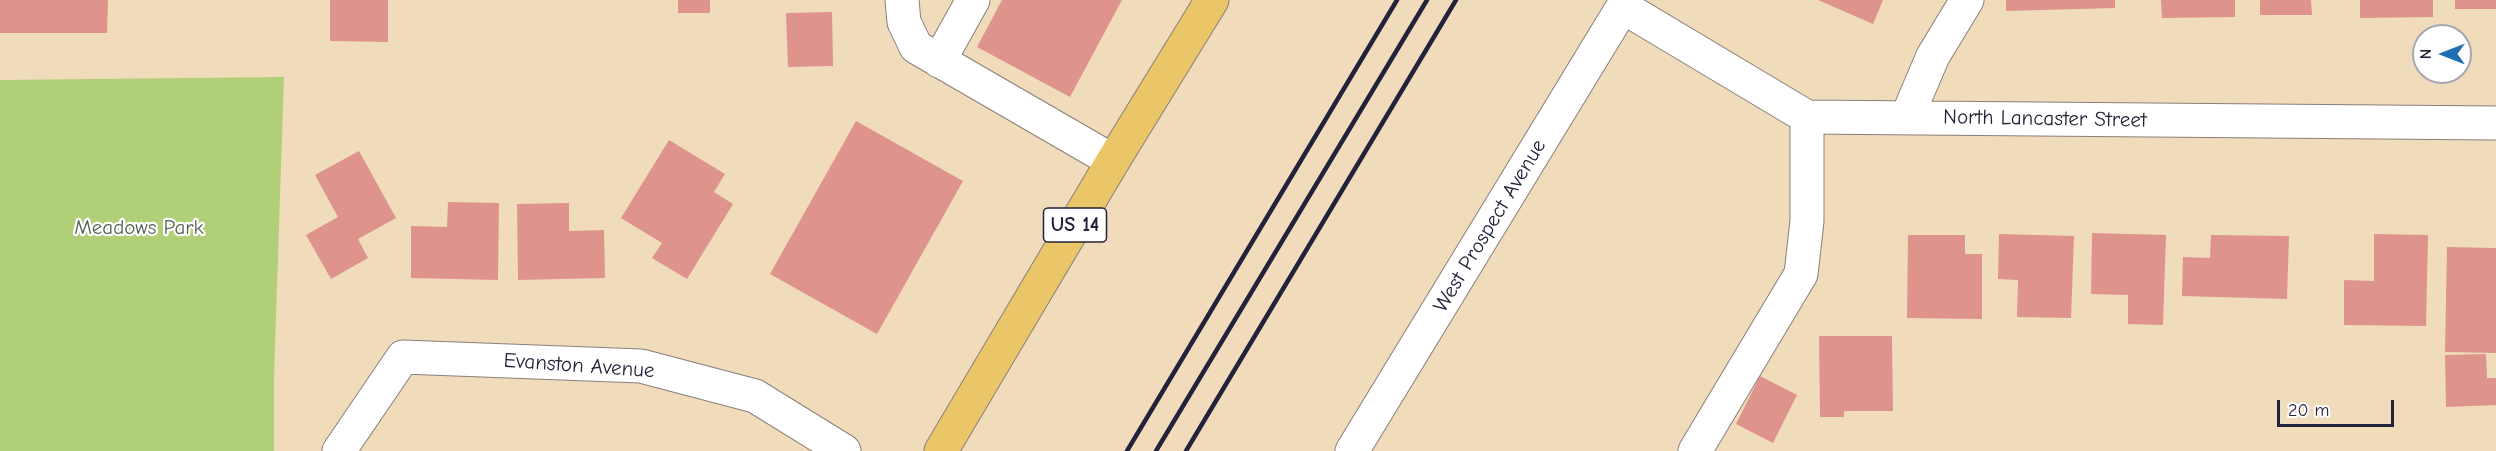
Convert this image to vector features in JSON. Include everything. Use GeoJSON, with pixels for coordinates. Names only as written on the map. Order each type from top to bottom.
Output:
{"type":"FeatureCollection","features":[{"type":"Feature","properties":{"kind":"main road","name":"US 14"},"geometry":{"type":"LineString","coordinates":[[940,451],[1212,0]]}},
{"type":"Feature","properties":{"kind":"street"},"geometry":{"type":"LineString","coordinates":[[902,0],[904,22],[916,47],[1113,161]]}},
{"type":"Feature","properties":{"kind":"street"},"geometry":{"type":"LineString","coordinates":[[939,61],[973,0]]}},
{"type":"Feature","properties":{"kind":"street"},"geometry":{"type":"LineString","coordinates":[[1907,117],[1933,56],[1967,0]]}},
{"type":"Feature","properties":{"kind":"street"},"geometry":{"type":"LineString","coordinates":[[1625,3],[1807,117],[1807,221],[1801,273],[1695,451]]}},
{"type":"Feature","properties":{"kind":"street","name":"West Prospect Avenue"},"geometry":{"type":"LineString","coordinates":[[1352,451],[1625,3]]}},
{"type":"Feature","properties":{"kind":"street","name":"North Lancaster Street"},"geometry":{"type":"LineString","coordinates":[[1807,117],[2496,123]]}},
{"type":"Feature","properties":{"kind":"street","name":"Evanston Avenue"},"geometry":{"type":"LineString","coordinates":[[339,451],[403,357],[641,366],[755,396],[844,451]]}},
{"type":"Feature","properties":{"kind":"green space","name":"Meadows Park"},"geometry":{"type":"Polygon","coordinates":[[[284,77],[274,377],[274,451],[0,451],[0,80],[284,77]]]}},
{"type":"Feature","properties":{"kind":"building"},"geometry":{"type":"Polygon","coordinates":[[[0,0],[108,0],[107,33],[0,33],[0,0]]]}},
{"type":"Feature","properties":{"kind":"building"},"geometry":{"type":"Polygon","coordinates":[[[330,0],[388,0],[388,42],[330,41],[330,0]]]}},
{"type":"Feature","properties":{"kind":"building"},"geometry":{"type":"Polygon","coordinates":[[[678,0],[710,0],[710,13],[678,13],[678,0]]]}},
{"type":"Feature","properties":{"kind":"building"},"geometry":{"type":"Polygon","coordinates":[[[1002,0],[1122,0],[1070,97],[977,47],[1002,0]]]}},
{"type":"Feature","properties":{"kind":"building"},"geometry":{"type":"Polygon","coordinates":[[[1818,0],[1883,0],[1873,24],[1818,0]]]}},
{"type":"Feature","properties":{"kind":"building"},"geometry":{"type":"Polygon","coordinates":[[[2006,0],[2115,0],[2115,8],[2006,11],[2006,0]]]}},
{"type":"Feature","properties":{"kind":"building"},"geometry":{"type":"Polygon","coordinates":[[[2161,0],[2235,0],[2235,17],[2162,18],[2161,0]]]}},
{"type":"Feature","properties":{"kind":"building"},"geometry":{"type":"Polygon","coordinates":[[[2260,0],[2311,0],[2312,15],[2260,15],[2260,0]]]}},
{"type":"Feature","properties":{"kind":"building"},"geometry":{"type":"Polygon","coordinates":[[[2360,0],[2433,0],[2433,17],[2360,18],[2360,0]]]}},
{"type":"Feature","properties":{"kind":"building"},"geometry":{"type":"Polygon","coordinates":[[[2455,0],[2496,0],[2496,9],[2455,9],[2455,0]]]}},
{"type":"Feature","properties":{"kind":"building"},"geometry":{"type":"Polygon","coordinates":[[[832,12],[833,66],[788,67],[786,13],[832,12]]]}},
{"type":"Feature","properties":{"kind":"building"},"geometry":{"type":"Polygon","coordinates":[[[856,121],[963,181],[877,334],[770,274],[856,121]]]}},
{"type":"Feature","properties":{"kind":"building"},"geometry":{"type":"Polygon","coordinates":[[[669,140],[725,174],[714,192],[733,204],[687,279],[652,258],[662,243],[621,218],[669,140]]]}},
{"type":"Feature","properties":{"kind":"building"},"geometry":{"type":"Polygon","coordinates":[[[359,151],[396,218],[358,239],[368,258],[331,279],[306,235],[338,217],[315,175],[359,151]]]}},
{"type":"Feature","properties":{"kind":"building"},"geometry":{"type":"Polygon","coordinates":[[[448,202],[499,203],[498,280],[411,278],[411,226],[447,227],[448,202]]]}},
{"type":"Feature","properties":{"kind":"building"},"geometry":{"type":"Polygon","coordinates":[[[569,203],[569,231],[604,230],[605,278],[518,280],[517,204],[569,203]]]}},
{"type":"Feature","properties":{"kind":"building"},"geometry":{"type":"Polygon","coordinates":[[[2092,233],[2166,235],[2163,325],[2128,324],[2128,295],[2091,294],[2092,233]]]}},
{"type":"Feature","properties":{"kind":"building"},"geometry":{"type":"Polygon","coordinates":[[[1999,234],[2074,236],[2071,318],[2017,317],[2018,280],[1998,279],[1999,234]]]}},
{"type":"Feature","properties":{"kind":"building"},"geometry":{"type":"Polygon","coordinates":[[[2374,234],[2428,235],[2426,326],[2344,325],[2344,280],[2374,281],[2374,234]]]}},
{"type":"Feature","properties":{"kind":"building"},"geometry":{"type":"Polygon","coordinates":[[[1908,235],[1965,235],[1965,254],[1982,254],[1982,319],[1907,318],[1908,235]]]}},
{"type":"Feature","properties":{"kind":"building"},"geometry":{"type":"Polygon","coordinates":[[[2211,235],[2289,236],[2287,299],[2182,296],[2183,257],[2210,258],[2211,235]]]}},
{"type":"Feature","properties":{"kind":"building"},"geometry":{"type":"Polygon","coordinates":[[[2447,247],[2496,248],[2496,353],[2445,352],[2447,247]]]}},
{"type":"Feature","properties":{"kind":"building"},"geometry":{"type":"Polygon","coordinates":[[[1819,336],[1892,336],[1893,411],[1844,411],[1844,417],[1820,417],[1819,336]]]}},
{"type":"Feature","properties":{"kind":"building"},"geometry":{"type":"Polygon","coordinates":[[[2486,354],[2487,378],[2496,378],[2496,405],[2446,407],[2445,355],[2486,354]]]}},
{"type":"Feature","properties":{"kind":"building"},"geometry":{"type":"Polygon","coordinates":[[[1760,376],[1797,395],[1773,443],[1736,424],[1760,376]]]}},
{"type":"Feature","properties":{"kind":"railway"},"geometry":{"type":"LineString","coordinates":[[1127,451],[1397,0]]}},
{"type":"Feature","properties":{"kind":"railway"},"geometry":{"type":"LineString","coordinates":[[1156,451],[1427,0]]}},
{"type":"Feature","properties":{"kind":"railway"},"geometry":{"type":"LineString","coordinates":[[1186,451],[1456,0]]}}]}
